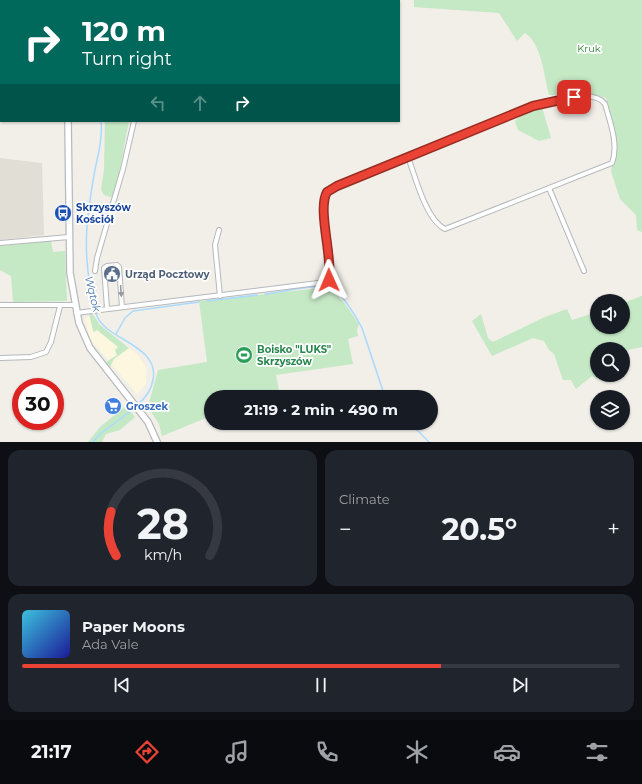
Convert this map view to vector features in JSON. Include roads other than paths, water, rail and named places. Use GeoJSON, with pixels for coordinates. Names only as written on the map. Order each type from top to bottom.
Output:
{"type":"FeatureCollection","features":[{"type":"Feature","properties":{"kind":"street"},"geometry":{"type":"LineString","coordinates":[[76,314],[99,309],[220,296],[329,280],[330,269],[324,204],[326,194],[337,186],[408,157],[543,102],[574,97],[597,96],[605,104],[614,138],[615,152],[612,163],[445,229],[440,225],[424,204],[408,157]]}},
{"type":"Feature","properties":{"kind":"street"},"geometry":{"type":"LineString","coordinates":[[68,122],[69,237],[71,283],[76,314],[82,332],[90,348],[140,412],[150,427],[157,442]]}},
{"type":"Feature","properties":{"kind":"street"},"geometry":{"type":"LineString","coordinates":[[95,271],[97,258],[124,169],[134,122]]}},
{"type":"Feature","properties":{"kind":"street"},"geometry":{"type":"LineString","coordinates":[[549,188],[584,271]]}},
{"type":"Feature","properties":{"kind":"street"},"geometry":{"type":"LineString","coordinates":[[219,230],[214,245],[220,296]]}},
{"type":"Feature","properties":{"kind":"street"},"geometry":{"type":"LineString","coordinates":[[0,243],[69,237]]}},
{"type":"Feature","properties":{"kind":"street"},"geometry":{"type":"LineString","coordinates":[[107,308],[104,268],[107,266],[117,265],[119,267],[122,307]]}},
{"type":"Feature","properties":{"kind":"street"},"geometry":{"type":"LineString","coordinates":[[0,305],[74,306]]}},
{"type":"Feature","properties":{"kind":"street"},"geometry":{"type":"LineString","coordinates":[[0,358],[31,357],[46,352],[51,342],[60,306]]}},
{"type":"Feature","properties":{"kind":"waterway","name":"Wątok"},"geometry":{"type":"LineString","coordinates":[[101,122],[100,142],[89,204],[86,244],[88,271],[94,308],[102,324],[141,351],[153,368],[151,388],[143,400],[137,405]]}},
{"type":"Feature","properties":{"kind":"waterway"},"geometry":{"type":"LineString","coordinates":[[265,294],[316,286],[330,287],[339,294],[348,305],[362,328],[383,390]]}},
{"type":"Feature","properties":{"kind":"waterway"},"geometry":{"type":"LineString","coordinates":[[207,301],[257,295]]}},
{"type":"Feature","properties":{"kind":"waterway"},"geometry":{"type":"LineString","coordinates":[[116,334],[125,318],[133,311],[199,302]]}},
{"type":"Feature","properties":{"kind":"waterway","name":"Wątok"},"geometry":{"type":"LineString","coordinates":[[93,442],[100,434],[135,408]]}},
{"type":"Feature","properties":{"kind":"waterway"},"geometry":{"type":"LineString","coordinates":[[417,430],[429,442]]}},
{"type":"Feature","properties":{"kind":"place","name":"Skrzyszów Kościół"},"geometry":{"type":"Point","coordinates":[63,213]}},
{"type":"Feature","properties":{"kind":"place","name":"Urząd Pocztowy"},"geometry":{"type":"Point","coordinates":[112,274]}},
{"type":"Feature","properties":{"kind":"place","name":"Boisko \"LUKS\" Skrzyszów"},"geometry":{"type":"Point","coordinates":[244,355]}},
{"type":"Feature","properties":{"kind":"place","name":"Groszek"},"geometry":{"type":"Point","coordinates":[113,406]}},
{"type":"Feature","properties":{"kind":"park label","name":"Kruk"},"geometry":{"type":"Point","coordinates":[589,48]}}]}
